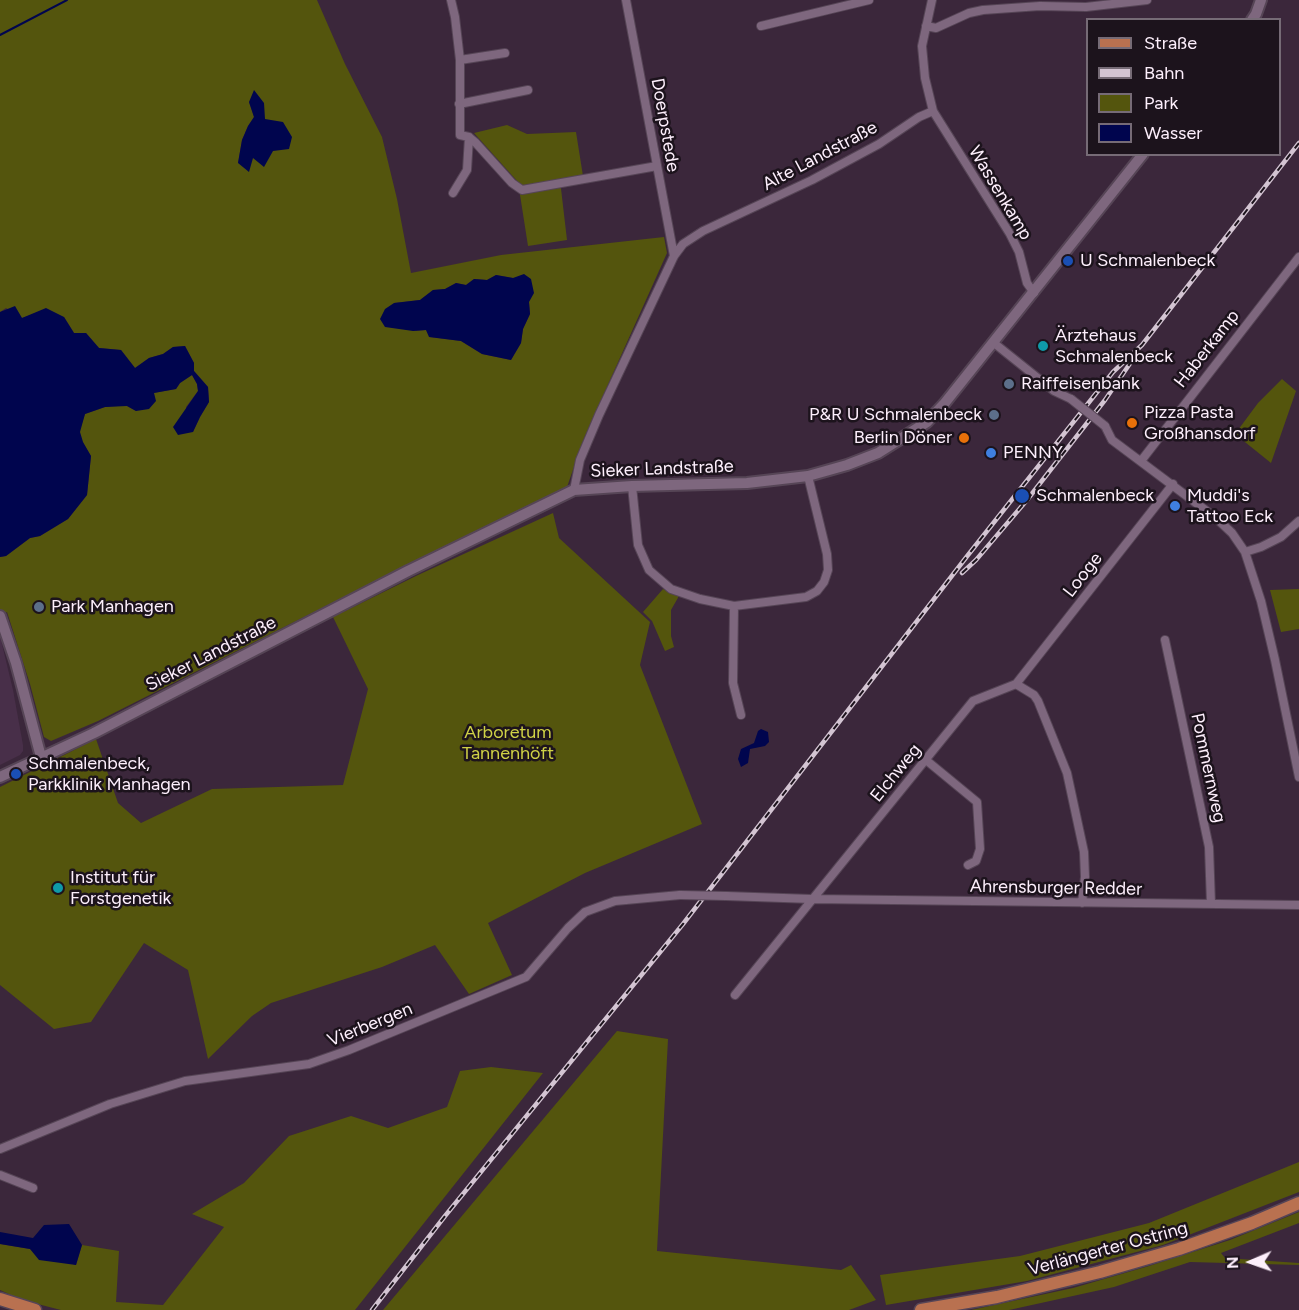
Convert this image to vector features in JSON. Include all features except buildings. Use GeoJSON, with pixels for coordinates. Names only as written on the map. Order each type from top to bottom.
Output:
{"type":"FeatureCollection","features":[{"type":"Feature","properties":{"kind":"main road","name":"Verlängerter Ostring"},"geometry":{"type":"LineString","coordinates":[[921,1310],[997,1297],[1100,1272],[1179,1249],[1252,1223],[1299,1203]]}},
{"type":"Feature","properties":{"kind":"main road"},"geometry":{"type":"LineString","coordinates":[[0,1299],[35,1310]]}},
{"type":"Feature","properties":{"kind":"street"},"geometry":{"type":"LineString","coordinates":[[451,0],[456,17],[460,60],[460,135],[469,137],[512,183],[522,190],[657,166]]}},
{"type":"Feature","properties":{"kind":"street","name":"Doerpstede"},"geometry":{"type":"LineString","coordinates":[[626,0],[674,256]]}},
{"type":"Feature","properties":{"kind":"street"},"geometry":{"type":"LineString","coordinates":[[761,26],[869,0]]}},
{"type":"Feature","properties":{"kind":"street"},"geometry":{"type":"LineString","coordinates":[[932,0],[922,46],[922,60],[933,111]]}},
{"type":"Feature","properties":{"kind":"street"},"geometry":{"type":"LineString","coordinates":[[926,26],[936,28],[969,13],[983,10],[1040,6],[1086,7],[1147,0]]}},
{"type":"Feature","properties":{"kind":"street"},"geometry":{"type":"LineString","coordinates":[[1253,18],[1261,0]]}},
{"type":"Feature","properties":{"kind":"street"},"geometry":{"type":"LineString","coordinates":[[460,60],[505,53]]}},
{"type":"Feature","properties":{"kind":"street"},"geometry":{"type":"LineString","coordinates":[[459,104],[528,90]]}},
{"type":"Feature","properties":{"kind":"street","name":"Alte Landstraße"},"geometry":{"type":"LineString","coordinates":[[574,490],[582,455],[599,415],[674,256],[683,244],[704,231],[812,180],[879,144],[919,117],[933,111]]}},
{"type":"Feature","properties":{"kind":"street","name":"Wassenkamp"},"geometry":{"type":"LineString","coordinates":[[933,111],[1010,234],[1019,252],[1027,283],[1034,293]]}},
{"type":"Feature","properties":{"kind":"street"},"geometry":{"type":"LineString","coordinates":[[453,193],[467,170],[469,137]]}},
{"type":"Feature","properties":{"kind":"street","name":"Sieker Landstraße"},"geometry":{"type":"LineString","coordinates":[[0,777],[94,733],[408,571],[574,490],[747,483],[808,476],[878,453],[927,422],[944,404],[1141,156]]}},
{"type":"Feature","properties":{"kind":"street","name":"Haberkamp"},"geometry":{"type":"LineString","coordinates":[[1141,460],[1299,257]]}},
{"type":"Feature","properties":{"kind":"street"},"geometry":{"type":"LineString","coordinates":[[994,343],[1054,391],[1071,399],[1105,426],[1112,440],[1173,484],[1232,532],[1245,552],[1261,601],[1299,777]]}},
{"type":"Feature","properties":{"kind":"street"},"geometry":{"type":"LineString","coordinates":[[632,486],[638,545],[650,570],[670,589],[700,599],[734,606],[806,597],[817,591],[824,582],[828,570],[827,554],[808,476]]}},
{"type":"Feature","properties":{"kind":"street","name":"Looge"},"geometry":{"type":"LineString","coordinates":[[1016,684],[1173,484]]}},
{"type":"Feature","properties":{"kind":"street"},"geometry":{"type":"LineString","coordinates":[[1245,552],[1281,537],[1299,521]]}},
{"type":"Feature","properties":{"kind":"street"},"geometry":{"type":"LineString","coordinates":[[734,606],[733,683],[741,715]]}},
{"type":"Feature","properties":{"kind":"street"},"geometry":{"type":"LineString","coordinates":[[0,616],[16,663],[41,757]]}},
{"type":"Feature","properties":{"kind":"street","name":"Pommernweg"},"geometry":{"type":"LineString","coordinates":[[1166,640],[1209,847],[1210,904]]}},
{"type":"Feature","properties":{"kind":"street"},"geometry":{"type":"LineString","coordinates":[[1016,684],[1034,695],[1038,701],[1067,773],[1084,852],[1085,877],[1082,903]]}},
{"type":"Feature","properties":{"kind":"street","name":"Elchweg"},"geometry":{"type":"LineString","coordinates":[[812,899],[973,701],[1016,684]]}},
{"type":"Feature","properties":{"kind":"street"},"geometry":{"type":"LineString","coordinates":[[926,760],[977,802],[980,849],[976,861],[968,865]]}},
{"type":"Feature","properties":{"kind":"street","name":"Vierbergen"},"geometry":{"type":"LineString","coordinates":[[0,1149],[110,1104],[186,1080],[309,1065],[349,1050],[526,977],[568,928],[585,912],[615,901],[680,895],[726,896]]}},
{"type":"Feature","properties":{"kind":"street","name":"Ahrensburger Redder"},"geometry":{"type":"LineString","coordinates":[[726,896],[1299,905]]}},
{"type":"Feature","properties":{"kind":"street"},"geometry":{"type":"LineString","coordinates":[[735,995],[812,899]]}},
{"type":"Feature","properties":{"kind":"street"},"geometry":{"type":"LineString","coordinates":[[0,1175],[33,1188]]}},
{"type":"Feature","properties":{"kind":"shaded area"},"geometry":{"type":"Polygon","coordinates":[[[0,636],[13,690],[23,751],[20,755],[0,765],[0,636]]]}},
{"type":"Feature","properties":{"kind":"green space"},"geometry":{"type":"Polygon","coordinates":[[[0,0],[317,0],[345,64],[382,137],[411,273],[501,255],[664,237],[667,253],[584,438],[567,487],[98,721],[51,741],[44,737],[7,612],[0,617],[0,557],[6,556],[30,538],[40,536],[68,519],[87,495],[91,456],[79,432],[85,414],[105,407],[117,406],[127,406],[136,411],[153,393],[176,389],[180,383],[192,375],[198,391],[186,407],[193,432],[209,402],[208,387],[194,371],[194,363],[185,346],[173,347],[163,354],[149,358],[135,368],[121,350],[99,348],[86,333],[74,333],[64,317],[34,314],[22,318],[6,308],[0,312],[0,0]],[[249,102],[254,117],[242,140],[238,163],[253,158],[265,119],[249,102]],[[496,275],[487,280],[474,279],[466,285],[456,283],[445,289],[433,290],[420,300],[394,303],[413,331],[426,330],[430,337],[461,341],[482,354],[511,360],[521,343],[523,329],[530,314],[529,302],[513,278],[496,275]]]}},
{"type":"Feature","properties":{"kind":"green space"},"geometry":{"type":"Polygon","coordinates":[[[507,125],[527,134],[576,132],[583,176],[560,180],[567,240],[528,246],[518,182],[474,133],[507,125]]]}},
{"type":"Feature","properties":{"kind":"green space"},"geometry":{"type":"Polygon","coordinates":[[[1282,379],[1296,391],[1271,463],[1235,434],[1258,403],[1282,379]]]}},
{"type":"Feature","properties":{"kind":"green space","name":"Arboretum Tannenhöft"},"geometry":{"type":"Polygon","coordinates":[[[553,513],[559,538],[650,622],[640,665],[702,824],[585,873],[488,923],[512,975],[469,994],[435,945],[382,967],[271,1003],[252,1016],[208,1059],[188,970],[144,943],[91,1022],[54,1029],[0,985],[0,787],[96,739],[118,803],[141,823],[212,789],[343,785],[368,689],[333,617],[553,513]]]}},
{"type":"Feature","properties":{"kind":"green space"},"geometry":{"type":"Polygon","coordinates":[[[663,589],[679,596],[671,610],[671,636],[674,647],[665,651],[652,621],[643,612],[663,589]]]}},
{"type":"Feature","properties":{"kind":"green space"},"geometry":{"type":"Polygon","coordinates":[[[1299,589],[1299,629],[1281,632],[1270,590],[1299,589]]]}},
{"type":"Feature","properties":{"kind":"green space"},"geometry":{"type":"Polygon","coordinates":[[[617,1031],[668,1039],[657,1251],[841,1270],[851,1265],[876,1300],[849,1310],[383,1310],[617,1031]]]}},
{"type":"Feature","properties":{"kind":"green space"},"geometry":{"type":"Polygon","coordinates":[[[491,1067],[543,1073],[355,1310],[61,1310],[22,1300],[0,1290],[0,1244],[30,1249],[76,1265],[82,1245],[119,1251],[116,1302],[163,1305],[224,1227],[192,1214],[244,1183],[289,1136],[351,1116],[388,1128],[447,1107],[460,1071],[491,1067]]]}},
{"type":"Feature","properties":{"kind":"green space"},"geometry":{"type":"Polygon","coordinates":[[[1299,1162],[1299,1192],[1163,1245],[1027,1281],[886,1305],[880,1275],[1020,1256],[1149,1223],[1299,1162]]]}},
{"type":"Feature","properties":{"kind":"green space"},"geometry":{"type":"Polygon","coordinates":[[[1299,1212],[1299,1223],[1221,1253],[1225,1258],[1299,1263],[1299,1265],[1190,1262],[1114,1287],[1009,1310],[971,1310],[1073,1288],[1149,1266],[1230,1240],[1299,1212]]]}},
{"type":"Feature","properties":{"kind":"water"},"geometry":{"type":"Polygon","coordinates":[[[254,90],[264,103],[265,119],[283,122],[292,137],[289,149],[273,151],[264,167],[253,158],[249,172],[238,163],[242,140],[254,117],[249,102],[254,90]]]}},
{"type":"Feature","properties":{"kind":"water"},"geometry":{"type":"Polygon","coordinates":[[[524,274],[531,279],[534,293],[529,302],[530,314],[523,329],[521,343],[511,360],[482,354],[461,341],[429,337],[426,330],[413,331],[385,327],[380,319],[385,309],[394,303],[420,300],[433,290],[445,289],[456,283],[466,285],[474,279],[487,280],[496,275],[513,278],[524,274]]]}},
{"type":"Feature","properties":{"kind":"water"},"geometry":{"type":"Polygon","coordinates":[[[15,306],[22,318],[46,308],[64,317],[74,333],[86,333],[99,348],[121,350],[135,368],[149,358],[163,354],[173,347],[185,346],[194,363],[194,371],[208,387],[209,402],[193,432],[178,435],[173,427],[198,391],[192,375],[180,383],[176,389],[154,393],[156,401],[149,409],[136,411],[127,406],[105,407],[85,414],[80,432],[91,456],[87,495],[68,519],[40,536],[30,538],[6,556],[0,557],[0,312],[15,306]]]}},
{"type":"Feature","properties":{"kind":"water"},"geometry":{"type":"Polygon","coordinates":[[[761,729],[768,732],[769,742],[765,746],[750,749],[748,763],[741,767],[738,759],[741,749],[754,743],[761,729]]]}},
{"type":"Feature","properties":{"kind":"water"},"geometry":{"type":"Polygon","coordinates":[[[69,1224],[82,1245],[76,1265],[39,1260],[30,1249],[0,1244],[0,1232],[33,1238],[44,1225],[69,1224]]]}},
{"type":"Feature","properties":{"kind":"waterway"},"geometry":{"type":"LineString","coordinates":[[0,35],[67,0]]}},
{"type":"Feature","properties":{"kind":"railway"},"geometry":{"type":"LineString","coordinates":[[372,1310],[445,1216],[683,924],[968,555],[1113,372],[1142,345],[1299,143]]}},
{"type":"Feature","properties":{"kind":"railway"},"geometry":{"type":"LineString","coordinates":[[962,573],[976,560],[1027,500],[1105,400],[1131,362]]}},
{"type":"Feature","properties":{"kind":"place","name":"U Schmalenbeck"},"geometry":{"type":"Point","coordinates":[1068,261]}},
{"type":"Feature","properties":{"kind":"place","name":"Ärztehaus Schmalenbeck"},"geometry":{"type":"Point","coordinates":[1043,346]}},
{"type":"Feature","properties":{"kind":"place","name":"Raiffeisenbank"},"geometry":{"type":"Point","coordinates":[1009,384]}},
{"type":"Feature","properties":{"kind":"place","name":"P&R U Schmalenbeck"},"geometry":{"type":"Point","coordinates":[994,415]}},
{"type":"Feature","properties":{"kind":"place","name":"Pizza Pasta Großhansdorf"},"geometry":{"type":"Point","coordinates":[1132,423]}},
{"type":"Feature","properties":{"kind":"place","name":"Berlin Döner"},"geometry":{"type":"Point","coordinates":[964,438]}},
{"type":"Feature","properties":{"kind":"place","name":"PENNY"},"geometry":{"type":"Point","coordinates":[991,453]}},
{"type":"Feature","properties":{"kind":"place","name":"Schmalenbeck"},"geometry":{"type":"Point","coordinates":[1022,496]}},
{"type":"Feature","properties":{"kind":"place","name":"Muddi's Tattoo Eck"},"geometry":{"type":"Point","coordinates":[1175,506]}},
{"type":"Feature","properties":{"kind":"place","name":"Park Manhagen"},"geometry":{"type":"Point","coordinates":[39,607]}},
{"type":"Feature","properties":{"kind":"place","name":"Schmalenbeck, Parkklinik Manhagen"},"geometry":{"type":"Point","coordinates":[16,774]}},
{"type":"Feature","properties":{"kind":"place","name":"Institut für Forstgenetik"},"geometry":{"type":"Point","coordinates":[58,888]}}]}
